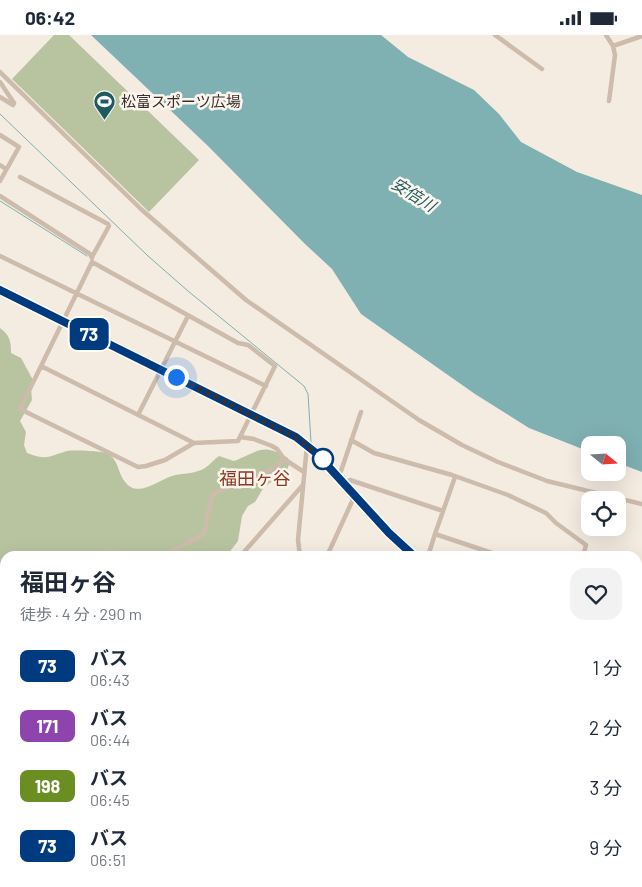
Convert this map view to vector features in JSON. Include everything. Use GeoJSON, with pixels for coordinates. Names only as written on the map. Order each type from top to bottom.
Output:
{"type":"FeatureCollection","features":[{"type":"Feature","properties":{"kind":"main road"},"geometry":{"type":"LineString","coordinates":[[0,290],[283,430],[307,445],[389,533],[409,551]]}},
{"type":"Feature","properties":{"kind":"street"},"geometry":{"type":"LineString","coordinates":[[495,35],[542,69]]}},
{"type":"Feature","properties":{"kind":"street"},"geometry":{"type":"LineString","coordinates":[[606,35],[613,46],[614,55],[609,101]]}},
{"type":"Feature","properties":{"kind":"street"},"geometry":{"type":"LineString","coordinates":[[613,46],[642,35]]}},
{"type":"Feature","properties":{"kind":"street"},"geometry":{"type":"LineString","coordinates":[[0,72],[142,210],[246,300],[420,420],[462,445],[498,462],[548,481],[642,505]]}},
{"type":"Feature","properties":{"kind":"street"},"geometry":{"type":"LineString","coordinates":[[0,82],[12,99],[13,105],[0,97]]}},
{"type":"Feature","properties":{"kind":"street"},"geometry":{"type":"LineString","coordinates":[[0,135],[19,147],[0,181]]}},
{"type":"Feature","properties":{"kind":"street"},"geometry":{"type":"LineString","coordinates":[[0,165],[6,169]]}},
{"type":"Feature","properties":{"kind":"street"},"geometry":{"type":"LineString","coordinates":[[0,196],[92,259],[188,316],[238,343],[248,345],[275,367],[238,441],[194,443],[166,460],[146,467],[138,467],[20,409],[78,293],[92,259],[108,226],[108,224],[20,177]]}},
{"type":"Feature","properties":{"kind":"street"},"geometry":{"type":"LineString","coordinates":[[0,256],[266,385]]}},
{"type":"Feature","properties":{"kind":"street"},"geometry":{"type":"LineString","coordinates":[[138,415],[188,316]]}},
{"type":"Feature","properties":{"kind":"street"},"geometry":{"type":"LineString","coordinates":[[41,366],[194,443]]}},
{"type":"Feature","properties":{"kind":"street"},"geometry":{"type":"LineString","coordinates":[[337,475],[341,471],[361,412]]}},
{"type":"Feature","properties":{"kind":"street"},"geometry":{"type":"LineString","coordinates":[[240,437],[254,439],[272,446],[277,449],[284,459],[304,472]]}},
{"type":"Feature","properties":{"kind":"street"},"geometry":{"type":"LineString","coordinates":[[351,440],[374,453],[508,495],[546,513],[556,523],[586,545],[584,551]]}},
{"type":"Feature","properties":{"kind":"street"},"geometry":{"type":"LineString","coordinates":[[299,551],[298,540],[307,445]]}},
{"type":"Feature","properties":{"kind":"street"},"geometry":{"type":"LineString","coordinates":[[172,551],[200,537],[204,533],[212,495],[226,488],[242,486],[250,477],[276,468],[284,459]]}},
{"type":"Feature","properties":{"kind":"street"},"geometry":{"type":"LineString","coordinates":[[430,551],[455,477]]}},
{"type":"Feature","properties":{"kind":"street"},"geometry":{"type":"LineString","coordinates":[[344,483],[350,481],[443,511]]}},
{"type":"Feature","properties":{"kind":"street"},"geometry":{"type":"LineString","coordinates":[[245,551],[303,485]]}},
{"type":"Feature","properties":{"kind":"street"},"geometry":{"type":"LineString","coordinates":[[329,551],[355,495]]}},
{"type":"Feature","properties":{"kind":"street"},"geometry":{"type":"LineString","coordinates":[[436,534],[486,551]]}},
{"type":"Feature","properties":{"kind":"green space","name":"松富スポーツ広場"},"geometry":{"type":"Polygon","coordinates":[[[54,35],[69,35],[199,160],[149,212],[12,79],[54,35]]]}},
{"type":"Feature","properties":{"kind":"green space"},"geometry":{"type":"Polygon","coordinates":[[[0,328],[9,339],[11,353],[21,358],[33,380],[31,389],[32,400],[20,421],[26,432],[24,445],[27,453],[44,457],[67,451],[101,452],[115,460],[123,479],[136,489],[149,487],[172,476],[201,470],[219,456],[234,461],[260,450],[272,450],[288,458],[289,465],[286,472],[264,487],[255,502],[248,506],[242,516],[238,541],[231,551],[0,551],[0,328]]]}},
{"type":"Feature","properties":{"kind":"water","name":"安倍川"},"geometry":{"type":"Polygon","coordinates":[[[91,35],[381,35],[408,57],[474,90],[499,114],[521,142],[577,172],[642,195],[642,472],[626,466],[626,436],[581,436],[581,448],[529,428],[475,394],[361,314],[332,269],[208,146],[91,35]]]}},
{"type":"Feature","properties":{"kind":"waterway"},"geometry":{"type":"LineString","coordinates":[[0,114],[148,256],[304,386],[308,394],[311,442],[315,447]]}},
{"type":"Feature","properties":{"kind":"waterway"},"geometry":{"type":"LineString","coordinates":[[0,201],[87,256]]}},
{"type":"Feature","properties":{"kind":"bus line","name":"73"},"geometry":{"type":"LineString","coordinates":[[0,290],[296,437],[316,453],[389,533],[409,551]]}},
{"type":"Feature","properties":{"kind":"place","name":"松富スポーツ広場"},"geometry":{"type":"Point","coordinates":[105,120]}},
{"type":"Feature","properties":{"kind":"district","name":"福田ヶ谷"},"geometry":{"type":"Point","coordinates":[255,478]}},
{"type":"Feature","properties":{"kind":"route"},"geometry":{"type":"LineString","coordinates":[[176,377],[296,437],[327,464],[323,459]]}}]}
